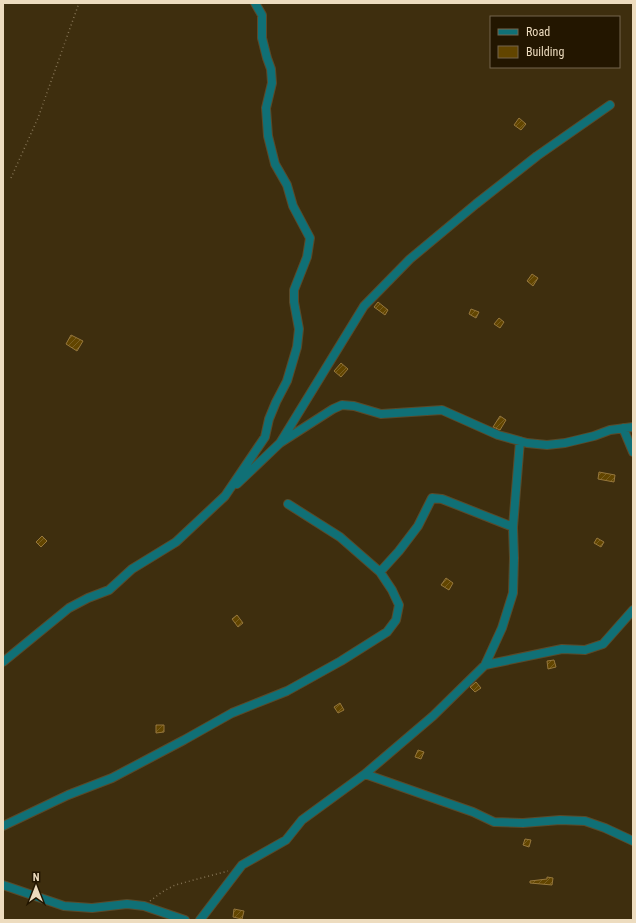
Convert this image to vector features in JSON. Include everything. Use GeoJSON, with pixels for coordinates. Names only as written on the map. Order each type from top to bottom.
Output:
{"type":"FeatureCollection","features":[{"type":"Feature","properties":{"kind":"street"},"geometry":{"type":"LineString","coordinates":[[225,496],[265,437],[274,408],[291,369],[297,347],[299,329],[294,302],[294,290],[307,257],[310,238],[293,206],[287,185],[275,164],[268,136],[266,108],[272,83],[271,69],[262,38],[262,15],[255,3]]}},
{"type":"Feature","properties":{"kind":"street"},"geometry":{"type":"LineString","coordinates":[[280,442],[364,306],[400,269],[482,199],[537,156],[610,105]]}},
{"type":"Feature","properties":{"kind":"street"},"geometry":{"type":"LineString","coordinates":[[3,662],[69,608],[88,598],[109,590],[132,569],[176,542],[280,442],[333,408],[342,405],[354,406],[381,414],[422,410],[442,410],[486,430],[520,442],[546,445],[565,443],[594,436],[610,430],[633,427]]}},
{"type":"Feature","properties":{"kind":"street"},"geometry":{"type":"LineString","coordinates":[[623,428],[633,452]]}},
{"type":"Feature","properties":{"kind":"street"},"geometry":{"type":"LineString","coordinates":[[200,920],[241,867],[286,840],[302,820],[366,774],[433,716],[485,665],[502,628],[513,593],[513,526],[520,442]]}},
{"type":"Feature","properties":{"kind":"street"},"geometry":{"type":"LineString","coordinates":[[380,572],[399,551],[418,526],[432,498],[442,499],[513,526]]}},
{"type":"Feature","properties":{"kind":"street"},"geometry":{"type":"LineString","coordinates":[[3,826],[68,795],[112,778],[232,713],[287,691],[341,661],[387,632],[396,620],[399,606],[392,590],[380,572],[340,537],[288,504]]}},
{"type":"Feature","properties":{"kind":"street"},"geometry":{"type":"LineString","coordinates":[[485,665],[562,649],[585,650],[602,644],[623,619],[633,610]]}},
{"type":"Feature","properties":{"kind":"street"},"geometry":{"type":"LineString","coordinates":[[623,619],[633,622]]}},
{"type":"Feature","properties":{"kind":"street"},"geometry":{"type":"LineString","coordinates":[[366,774],[473,812],[494,822],[523,824],[560,820],[585,821],[605,828],[633,841]]}},
{"type":"Feature","properties":{"kind":"street"},"geometry":{"type":"LineString","coordinates":[[3,885],[64,906],[92,908],[127,904],[144,906],[185,920]]}},
{"type":"Feature","properties":{"kind":"path"},"geometry":{"type":"LineString","coordinates":[[10,178],[38,118],[79,3]]}},
{"type":"Feature","properties":{"kind":"path"},"geometry":{"type":"LineString","coordinates":[[144,906],[162,892],[175,885],[241,867]]}},
{"type":"Feature","properties":{"kind":"building"},"geometry":{"type":"Polygon","coordinates":[[[519,118],[526,124],[521,130],[514,125],[519,118]]]}},
{"type":"Feature","properties":{"kind":"building"},"geometry":{"type":"Polygon","coordinates":[[[532,274],[538,278],[533,286],[527,281],[532,274]]]}},
{"type":"Feature","properties":{"kind":"building"},"geometry":{"type":"Polygon","coordinates":[[[378,302],[388,310],[385,315],[374,307],[378,302]]]}},
{"type":"Feature","properties":{"kind":"building"},"geometry":{"type":"Polygon","coordinates":[[[471,309],[479,312],[476,318],[469,314],[471,309]]]}},
{"type":"Feature","properties":{"kind":"building"},"geometry":{"type":"Polygon","coordinates":[[[499,318],[504,322],[500,328],[494,324],[499,318]]]}},
{"type":"Feature","properties":{"kind":"building"},"geometry":{"type":"Polygon","coordinates":[[[71,335],[83,341],[77,351],[66,344],[71,335]]]}},
{"type":"Feature","properties":{"kind":"building"},"geometry":{"type":"Polygon","coordinates":[[[341,363],[348,369],[341,377],[334,371],[341,363]]]}},
{"type":"Feature","properties":{"kind":"building"},"geometry":{"type":"Polygon","coordinates":[[[500,416],[506,420],[500,430],[493,427],[500,416]]]}},
{"type":"Feature","properties":{"kind":"building"},"geometry":{"type":"Polygon","coordinates":[[[599,472],[615,475],[614,482],[598,479],[599,472]]]}},
{"type":"Feature","properties":{"kind":"building"},"geometry":{"type":"Polygon","coordinates":[[[42,536],[47,541],[41,547],[36,542],[42,536]]]}},
{"type":"Feature","properties":{"kind":"building"},"geometry":{"type":"Polygon","coordinates":[[[597,538],[604,542],[601,547],[594,543],[597,538]]]}},
{"type":"Feature","properties":{"kind":"building"},"geometry":{"type":"Polygon","coordinates":[[[446,578],[453,583],[449,590],[441,585],[446,578]]]}},
{"type":"Feature","properties":{"kind":"building"},"geometry":{"type":"Polygon","coordinates":[[[237,615],[243,623],[238,627],[232,619],[237,615]]]}},
{"type":"Feature","properties":{"kind":"building"},"geometry":{"type":"Polygon","coordinates":[[[554,660],[556,667],[548,669],[547,661],[554,660]]]}},
{"type":"Feature","properties":{"kind":"building"},"geometry":{"type":"Polygon","coordinates":[[[476,682],[481,688],[475,692],[470,687],[476,682]]]}},
{"type":"Feature","properties":{"kind":"building"},"geometry":{"type":"Polygon","coordinates":[[[340,703],[344,710],[338,713],[334,707],[340,703]]]}},
{"type":"Feature","properties":{"kind":"building"},"geometry":{"type":"Polygon","coordinates":[[[156,725],[164,725],[164,732],[156,733],[156,725]]]}},
{"type":"Feature","properties":{"kind":"building"},"geometry":{"type":"Polygon","coordinates":[[[418,750],[424,752],[421,759],[415,757],[418,750]]]}},
{"type":"Feature","properties":{"kind":"building"},"geometry":{"type":"Polygon","coordinates":[[[525,839],[531,840],[529,847],[523,845],[525,839]]]}},
{"type":"Feature","properties":{"kind":"building"},"geometry":{"type":"Polygon","coordinates":[[[547,877],[553,878],[552,885],[530,883],[530,881],[547,879],[547,877]]]}},
{"type":"Feature","properties":{"kind":"building"},"geometry":{"type":"Polygon","coordinates":[[[234,909],[244,911],[242,919],[233,917],[234,909]]]}}]}
